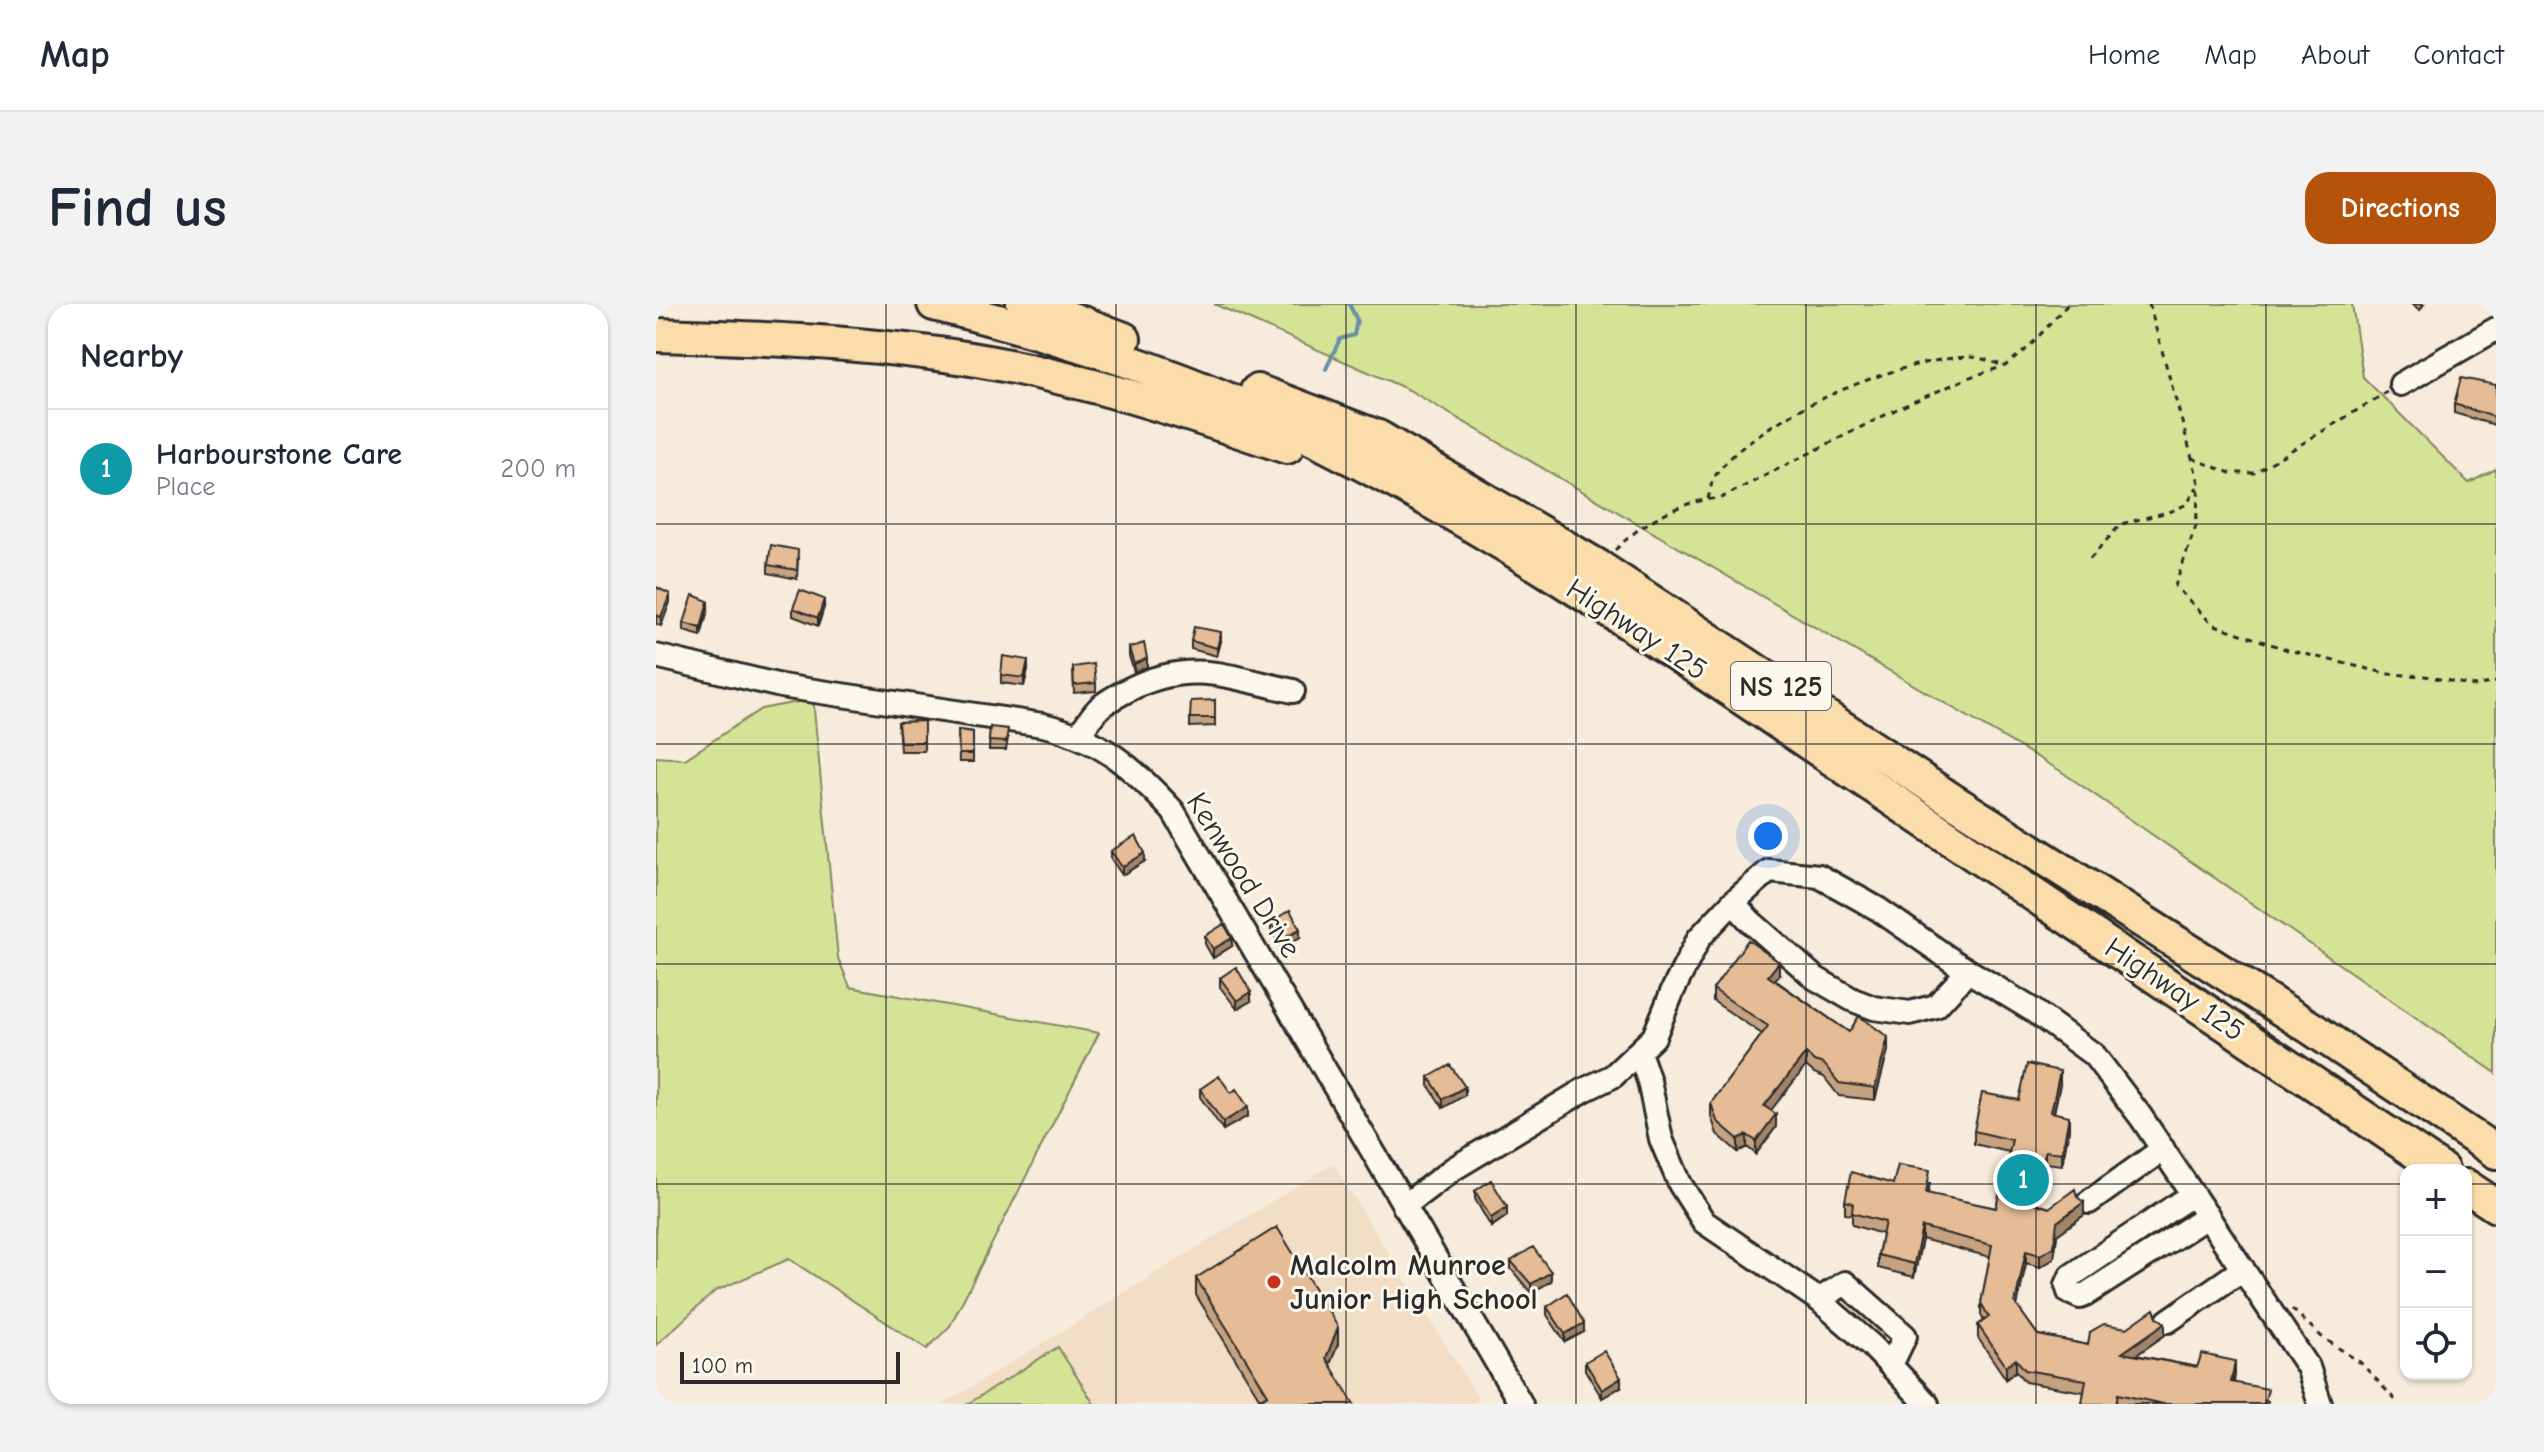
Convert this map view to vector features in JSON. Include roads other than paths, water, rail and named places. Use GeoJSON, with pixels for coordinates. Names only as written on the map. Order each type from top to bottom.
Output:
{"type":"FeatureCollection","features":[{"type":"Feature","properties":{"kind":"highway","name":"Highway 125"},"geometry":{"type":"LineString","coordinates":[[934,304],[1097,352],[1279,422],[1372,469],[1517,552],[1710,676],[2433,1164]]}},
{"type":"Feature","properties":{"kind":"highway","name":"Highway 125"},"geometry":{"type":"LineString","coordinates":[[1035,306],[1378,437],[1599,567],[1952,800],[2311,1028],[2496,1152]]}},
{"type":"Feature","properties":{"kind":"highway"},"geometry":{"type":"LineString","coordinates":[[656,335],[784,340],[896,349],[1004,366],[1110,391],[1212,421],[1305,454],[1517,552]]}},
{"type":"Feature","properties":{"kind":"highway"},"geometry":{"type":"LineString","coordinates":[[2472,1190],[2496,1206]]}},
{"type":"Feature","properties":{"kind":"street"},"geometry":{"type":"LineString","coordinates":[[2401,384],[2496,329]]}},
{"type":"Feature","properties":{"kind":"street","name":"Kenwood Drive"},"geometry":{"type":"LineString","coordinates":[[656,656],[781,686],[1043,725],[1079,736],[1118,757],[1173,811],[1521,1404]]}},
{"type":"Feature","properties":{"kind":"street"},"geometry":{"type":"LineString","coordinates":[[1079,736],[1097,706],[1151,678],[1169,674],[1208,673],[1293,691]]}},
{"type":"Feature","properties":{"kind":"street"},"geometry":{"type":"LineString","coordinates":[[1404,1206],[1453,1169],[1584,1090],[1613,1076],[1654,1037],[1699,938],[1733,902],[1769,871],[1819,876],[1878,909],[1968,971],[2031,1009],[2094,1055],[2163,1149],[2308,1367],[2320,1404]]}},
{"type":"Feature","properties":{"kind":"street"},"geometry":{"type":"LineString","coordinates":[[1733,902],[1815,978],[1874,1008],[1910,1013],[1936,1006],[1968,971]]}},
{"type":"Feature","properties":{"kind":"street"},"geometry":{"type":"LineString","coordinates":[[1639,1052],[1649,1081],[1661,1139],[1680,1184],[1704,1222],[1819,1300],[1891,1365],[1927,1404]]}},
{"type":"Feature","properties":{"kind":"street"},"geometry":{"type":"LineString","coordinates":[[2089,1202],[2163,1149]]}},
{"type":"Feature","properties":{"kind":"street"},"geometry":{"type":"LineString","coordinates":[[2193,1194],[2071,1276],[2067,1285],[2069,1292],[2080,1297],[2085,1295],[2208,1216]]}},
{"type":"Feature","properties":{"kind":"street"},"geometry":{"type":"LineString","coordinates":[[2168,1321],[2243,1269]]}},
{"type":"Feature","properties":{"kind":"street"},"geometry":{"type":"LineString","coordinates":[[1819,1300],[1845,1283],[1905,1336],[1891,1365]]}},
{"type":"Feature","properties":{"kind":"waterway"},"geometry":{"type":"LineString","coordinates":[[1326,369],[1340,339],[1354,335],[1357,320],[1349,304]]}},
{"type":"Feature","properties":{"kind":"place","name":"Harbourstone Care"},"geometry":{"type":"Point","coordinates":[2023,1180]}},
{"type":"Feature","properties":{"kind":"place","name":"Malcolm Munroe Junior High School"},"geometry":{"type":"Point","coordinates":[1274,1282]}}]}
